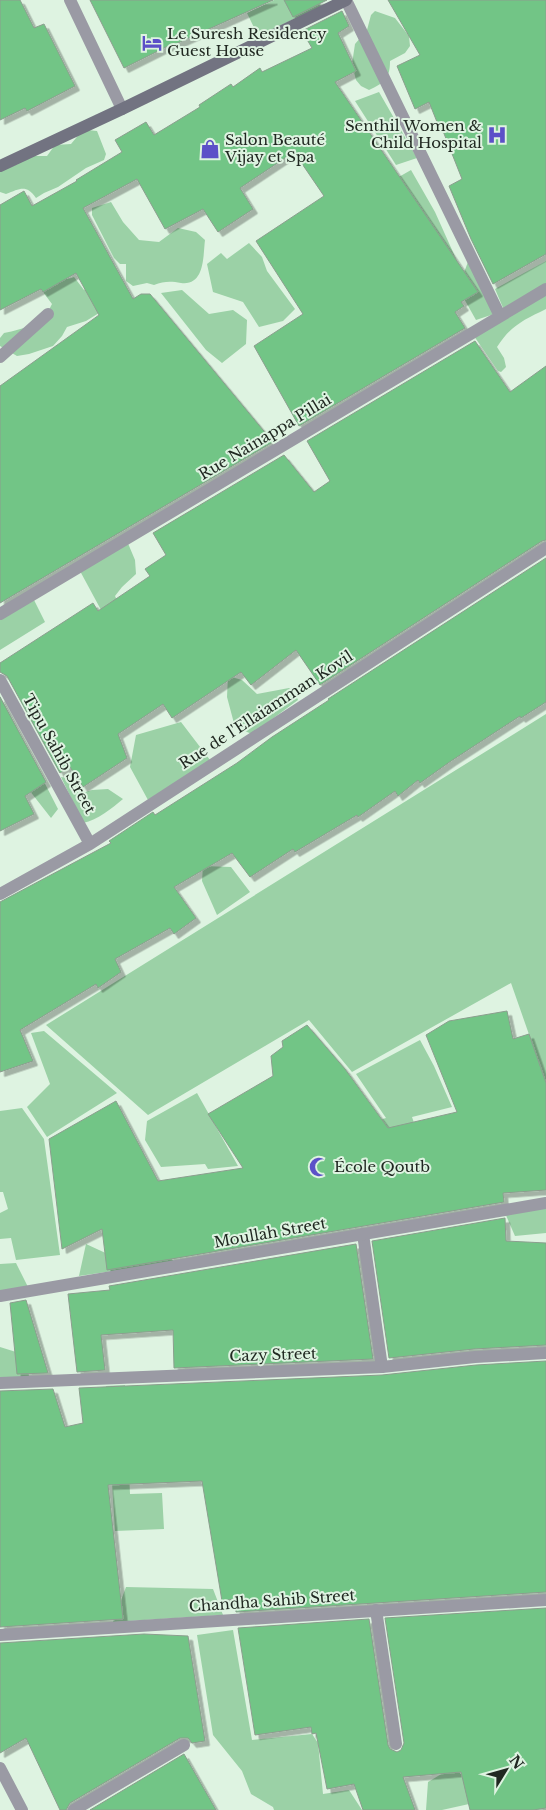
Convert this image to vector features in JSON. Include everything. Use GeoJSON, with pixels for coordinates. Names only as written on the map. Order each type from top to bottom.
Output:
{"type":"FeatureCollection","features":[{"type":"Feature","properties":{"kind":"street"},"geometry":{"type":"LineString","coordinates":[[70,0],[122,109]]}},
{"type":"Feature","properties":{"kind":"street"},"geometry":{"type":"LineString","coordinates":[[0,166],[346,0],[500,316]]}},
{"type":"Feature","properties":{"kind":"street","name":"Rue Nainappa Pillai"},"geometry":{"type":"LineString","coordinates":[[0,614],[546,289]]}},
{"type":"Feature","properties":{"kind":"street"},"geometry":{"type":"LineString","coordinates":[[0,357],[48,314]]}},
{"type":"Feature","properties":{"kind":"street","name":"Rue de l'Ellaiamman Kovil"},"geometry":{"type":"LineString","coordinates":[[0,894],[90,844],[546,548]]}},
{"type":"Feature","properties":{"kind":"street","name":"Tipu Sahib Street"},"geometry":{"type":"LineString","coordinates":[[0,680],[90,844]]}},
{"type":"Feature","properties":{"kind":"street","name":"Moullah Street"},"geometry":{"type":"LineString","coordinates":[[0,1296],[546,1203]]}},
{"type":"Feature","properties":{"kind":"street"},"geometry":{"type":"LineString","coordinates":[[363,1234],[382,1367]]}},
{"type":"Feature","properties":{"kind":"street","name":"Cazy Street"},"geometry":{"type":"LineString","coordinates":[[0,1383],[382,1367],[475,1357],[546,1353]]}},
{"type":"Feature","properties":{"kind":"street","name":"Chandha Sahib Street"},"geometry":{"type":"LineString","coordinates":[[0,1635],[546,1600]]}},
{"type":"Feature","properties":{"kind":"street"},"geometry":{"type":"LineString","coordinates":[[376,1610],[396,1744]]}},
{"type":"Feature","properties":{"kind":"street"},"geometry":{"type":"LineString","coordinates":[[74,1810],[184,1744]]}},
{"type":"Feature","properties":{"kind":"street"},"geometry":{"type":"LineString","coordinates":[[0,1768],[22,1810]]}},
{"type":"Feature","properties":{"kind":"green space"},"geometry":{"type":"Polygon","coordinates":[[[274,0],[318,0],[321,6],[258,36],[247,13],[274,0]]]}},
{"type":"Feature","properties":{"kind":"green space"},"geometry":{"type":"Polygon","coordinates":[[[375,11],[395,18],[409,36],[410,46],[405,53],[390,61],[389,72],[385,80],[369,90],[361,86],[356,80],[352,64],[355,44],[367,30],[371,15],[375,11]]]}},
{"type":"Feature","properties":{"kind":"green space"},"geometry":{"type":"Polygon","coordinates":[[[379,92],[417,158],[396,165],[355,101],[379,92]]]}},
{"type":"Feature","properties":{"kind":"green space"},"geometry":{"type":"Polygon","coordinates":[[[87,130],[97,131],[106,154],[104,160],[86,168],[58,187],[36,198],[26,189],[19,189],[6,194],[0,192],[0,171],[17,164],[28,156],[47,156],[55,145],[71,144],[81,132],[87,130]]]}},
{"type":"Feature","properties":{"kind":"green space"},"geometry":{"type":"Polygon","coordinates":[[[411,170],[435,212],[457,261],[390,182],[411,170]]]}},
{"type":"Feature","properties":{"kind":"green space"},"geometry":{"type":"Polygon","coordinates":[[[111,202],[123,222],[139,240],[159,242],[178,228],[196,232],[205,240],[201,269],[195,280],[189,283],[168,282],[154,285],[147,283],[133,286],[126,281],[126,264],[120,264],[114,258],[92,215],[92,208],[111,202]]]}},
{"type":"Feature","properties":{"kind":"green space"},"geometry":{"type":"Polygon","coordinates":[[[249,243],[262,257],[267,271],[295,309],[283,321],[259,327],[243,302],[213,292],[207,264],[221,253],[227,259],[249,243]]]}},
{"type":"Feature","properties":{"kind":"green space"},"geometry":{"type":"Polygon","coordinates":[[[546,261],[546,285],[504,310],[495,289],[546,261]]]}},
{"type":"Feature","properties":{"kind":"green space"},"geometry":{"type":"Polygon","coordinates":[[[468,262],[494,314],[476,320],[458,288],[468,262]]]}},
{"type":"Feature","properties":{"kind":"green space"},"geometry":{"type":"Polygon","coordinates":[[[103,274],[99,313],[86,321],[67,327],[53,346],[17,356],[0,346],[0,338],[4,333],[19,330],[38,321],[48,311],[52,304],[43,292],[43,282],[52,279],[74,277],[84,290],[103,274]]]}},
{"type":"Feature","properties":{"kind":"green space"},"geometry":{"type":"Polygon","coordinates":[[[182,290],[209,314],[233,310],[247,320],[246,344],[222,363],[206,350],[161,293],[182,290]]]}},
{"type":"Feature","properties":{"kind":"green space"},"geometry":{"type":"Polygon","coordinates":[[[546,293],[546,309],[513,328],[497,347],[504,358],[506,367],[501,372],[498,371],[474,336],[546,293]]]}},
{"type":"Feature","properties":{"kind":"green space"},"geometry":{"type":"Polygon","coordinates":[[[127,541],[135,560],[136,574],[115,596],[124,615],[107,621],[80,571],[127,541]]]}},
{"type":"Feature","properties":{"kind":"green space"},"geometry":{"type":"Polygon","coordinates":[[[34,600],[45,622],[0,650],[0,618],[34,600]]]}},
{"type":"Feature","properties":{"kind":"green space"},"geometry":{"type":"Polygon","coordinates":[[[228,676],[242,680],[257,694],[289,688],[295,693],[298,700],[252,734],[235,727],[227,697],[228,676]]]}},
{"type":"Feature","properties":{"kind":"green space"},"geometry":{"type":"Polygon","coordinates":[[[0,696],[58,809],[51,818],[15,772],[0,742],[0,696]]]}},
{"type":"Feature","properties":{"kind":"green space"},"geometry":{"type":"Polygon","coordinates":[[[546,714],[546,1083],[511,983],[352,1072],[309,1020],[148,1115],[46,1025],[546,714]]]}},
{"type":"Feature","properties":{"kind":"green space"},"geometry":{"type":"Polygon","coordinates":[[[181,722],[210,760],[148,800],[130,767],[136,735],[181,722]]]}},
{"type":"Feature","properties":{"kind":"green space"},"geometry":{"type":"Polygon","coordinates":[[[61,777],[73,779],[79,794],[92,790],[108,789],[123,799],[99,816],[83,823],[61,777]]]}},
{"type":"Feature","properties":{"kind":"green space"},"geometry":{"type":"Polygon","coordinates":[[[203,866],[231,867],[250,892],[217,915],[202,881],[203,866]]]}},
{"type":"Feature","properties":{"kind":"green space"},"geometry":{"type":"Polygon","coordinates":[[[44,1031],[117,1093],[47,1137],[27,1107],[50,1084],[31,1033],[44,1031]]]}},
{"type":"Feature","properties":{"kind":"green space"},"geometry":{"type":"Polygon","coordinates":[[[420,1040],[452,1107],[412,1117],[436,1187],[372,1122],[386,1118],[356,1074],[420,1040]]]}},
{"type":"Feature","properties":{"kind":"green space"},"geometry":{"type":"Polygon","coordinates":[[[197,1093],[238,1166],[208,1169],[205,1164],[161,1167],[145,1140],[147,1121],[197,1093]]]}},
{"type":"Feature","properties":{"kind":"green space"},"geometry":{"type":"Polygon","coordinates":[[[22,1108],[44,1139],[60,1255],[16,1260],[11,1238],[0,1239],[0,1213],[8,1209],[3,1192],[0,1192],[0,1111],[22,1108]]]}},
{"type":"Feature","properties":{"kind":"green space"},"geometry":{"type":"Polygon","coordinates":[[[546,1206],[546,1233],[515,1236],[505,1213],[546,1206]]]}},
{"type":"Feature","properties":{"kind":"green space"},"geometry":{"type":"Polygon","coordinates":[[[153,1236],[174,1262],[79,1276],[86,1244],[112,1256],[153,1236]]]}},
{"type":"Feature","properties":{"kind":"green space"},"geometry":{"type":"Polygon","coordinates":[[[16,1263],[29,1289],[0,1294],[0,1264],[16,1263]]]}},
{"type":"Feature","properties":{"kind":"green space"},"geometry":{"type":"Polygon","coordinates":[[[0,1347],[16,1352],[28,1362],[29,1378],[0,1379],[0,1347]]]}},
{"type":"Feature","properties":{"kind":"green space"},"geometry":{"type":"Polygon","coordinates":[[[125,1385],[130,1494],[162,1493],[164,1529],[115,1531],[106,1386],[125,1385]]]}},
{"type":"Feature","properties":{"kind":"green space"},"geometry":{"type":"Polygon","coordinates":[[[126,1587],[213,1589],[223,1615],[113,1622],[126,1587]]]}},
{"type":"Feature","properties":{"kind":"green space"},"geometry":{"type":"Polygon","coordinates":[[[233,1630],[252,1740],[312,1734],[318,1743],[323,1794],[349,1790],[362,1810],[274,1810],[273,1807],[251,1794],[242,1771],[213,1735],[197,1635],[233,1630]]]}},
{"type":"Feature","properties":{"kind":"green space"},"geometry":{"type":"Polygon","coordinates":[[[458,1770],[476,1795],[469,1804],[442,1810],[426,1810],[428,1782],[443,1773],[458,1770]]]}},
{"type":"Feature","properties":{"kind":"building"},"geometry":{"type":"Polygon","coordinates":[[[0,0],[20,0],[34,28],[44,24],[75,86],[27,111],[25,108],[0,120],[0,0]]]}},
{"type":"Feature","properties":{"kind":"building"},"geometry":{"type":"Polygon","coordinates":[[[90,0],[273,0],[168,46],[124,68],[90,0]]]}},
{"type":"Feature","properties":{"kind":"building"},"geometry":{"type":"Polygon","coordinates":[[[284,0],[327,0],[293,17],[284,0]]]}},
{"type":"Feature","properties":{"kind":"building"},"geometry":{"type":"Polygon","coordinates":[[[388,0],[546,0],[546,254],[493,284],[471,239],[449,186],[462,179],[441,126],[439,127],[429,102],[415,109],[397,66],[420,55],[388,0]]]}},
{"type":"Feature","properties":{"kind":"building"},"geometry":{"type":"Polygon","coordinates":[[[342,11],[349,26],[338,33],[356,71],[335,82],[478,292],[461,302],[464,306],[455,312],[465,328],[299,426],[254,346],[303,314],[256,241],[324,196],[294,152],[240,188],[253,209],[218,232],[203,209],[165,229],[137,179],[83,208],[133,299],[141,294],[150,294],[273,442],[0,603],[0,386],[99,315],[76,273],[43,292],[41,289],[0,310],[0,205],[24,191],[32,206],[77,181],[122,152],[115,140],[146,122],[154,135],[200,107],[199,105],[231,84],[233,87],[260,68],[262,72],[312,48],[302,31],[342,11]]]}},
{"type":"Feature","properties":{"kind":"building"},"geometry":{"type":"Polygon","coordinates":[[[475,341],[510,392],[546,366],[546,540],[320,685],[296,650],[251,685],[241,672],[172,718],[163,704],[118,734],[127,758],[83,787],[70,767],[60,773],[7,676],[0,672],[0,663],[93,603],[98,611],[150,576],[145,569],[166,555],[153,533],[284,455],[314,492],[330,481],[307,441],[475,341]]]}},
{"type":"Feature","properties":{"kind":"building"},"geometry":{"type":"Polygon","coordinates":[[[546,558],[546,702],[521,718],[520,716],[420,783],[418,780],[398,796],[395,791],[358,817],[357,815],[295,852],[293,849],[250,877],[232,853],[174,887],[196,918],[174,934],[170,928],[115,959],[121,972],[98,988],[96,984],[20,1030],[33,1061],[0,1072],[0,902],[111,843],[109,841],[153,812],[155,815],[237,763],[328,699],[546,558]]]}},
{"type":"Feature","properties":{"kind":"building"},"geometry":{"type":"Polygon","coordinates":[[[0,697],[46,782],[25,796],[34,814],[0,831],[0,697]]]}},
{"type":"Feature","properties":{"kind":"building"},"geometry":{"type":"Polygon","coordinates":[[[507,1011],[513,1039],[529,1034],[546,1083],[546,1190],[503,1193],[504,1202],[107,1270],[102,1229],[62,1249],[49,1139],[116,1101],[158,1181],[243,1168],[208,1114],[273,1076],[271,1056],[283,1047],[282,1041],[307,1025],[345,1069],[388,1128],[457,1112],[426,1035],[449,1021],[507,1011]]]}},
{"type":"Feature","properties":{"kind":"building"},"geometry":{"type":"Polygon","coordinates":[[[505,1218],[506,1241],[546,1243],[546,1345],[474,1349],[389,1358],[372,1241],[505,1218]]]}},
{"type":"Feature","properties":{"kind":"building"},"geometry":{"type":"Polygon","coordinates":[[[356,1244],[373,1359],[174,1368],[173,1330],[101,1335],[105,1370],[77,1372],[68,1294],[110,1290],[109,1286],[356,1244]]]}},
{"type":"Feature","properties":{"kind":"building"},"geometry":{"type":"Polygon","coordinates":[[[26,1300],[48,1373],[17,1374],[10,1303],[26,1300]]]}},
{"type":"Feature","properties":{"kind":"building"},"geometry":{"type":"Polygon","coordinates":[[[546,1361],[546,1592],[236,1612],[234,1599],[222,1601],[202,1481],[108,1485],[123,1619],[0,1627],[0,1391],[53,1389],[65,1427],[83,1423],[79,1388],[382,1375],[476,1365],[546,1361]]]}},
{"type":"Feature","properties":{"kind":"building"},"geometry":{"type":"Polygon","coordinates":[[[546,1608],[546,1808],[533,1810],[470,1810],[461,1772],[403,1777],[415,1810],[363,1810],[354,1784],[327,1789],[316,1733],[312,1734],[311,1727],[255,1735],[238,1628],[369,1619],[388,1745],[390,1749],[397,1752],[401,1750],[404,1743],[385,1618],[546,1608]]]}},
{"type":"Feature","properties":{"kind":"building"},"geometry":{"type":"Polygon","coordinates":[[[144,1634],[188,1636],[205,1741],[192,1743],[188,1738],[180,1738],[70,1803],[66,1810],[60,1810],[26,1738],[0,1753],[0,1643],[144,1634]]]}},
{"type":"Feature","properties":{"kind":"building"},"geometry":{"type":"Polygon","coordinates":[[[184,1754],[216,1810],[90,1810],[184,1754]]]}},
{"type":"Feature","properties":{"kind":"place","name":"Le Suresh Residency Guest House"},"geometry":{"type":"Point","coordinates":[152,43]}},
{"type":"Feature","properties":{"kind":"place","name":"Senthil Women & Child Hospital"},"geometry":{"type":"Point","coordinates":[497,135]}},
{"type":"Feature","properties":{"kind":"place","name":"Salon Beauté Vijay et Spa"},"geometry":{"type":"Point","coordinates":[210,149]}},
{"type":"Feature","properties":{"kind":"place","name":"École Qoutb"},"geometry":{"type":"Point","coordinates":[319,1167]}}]}
